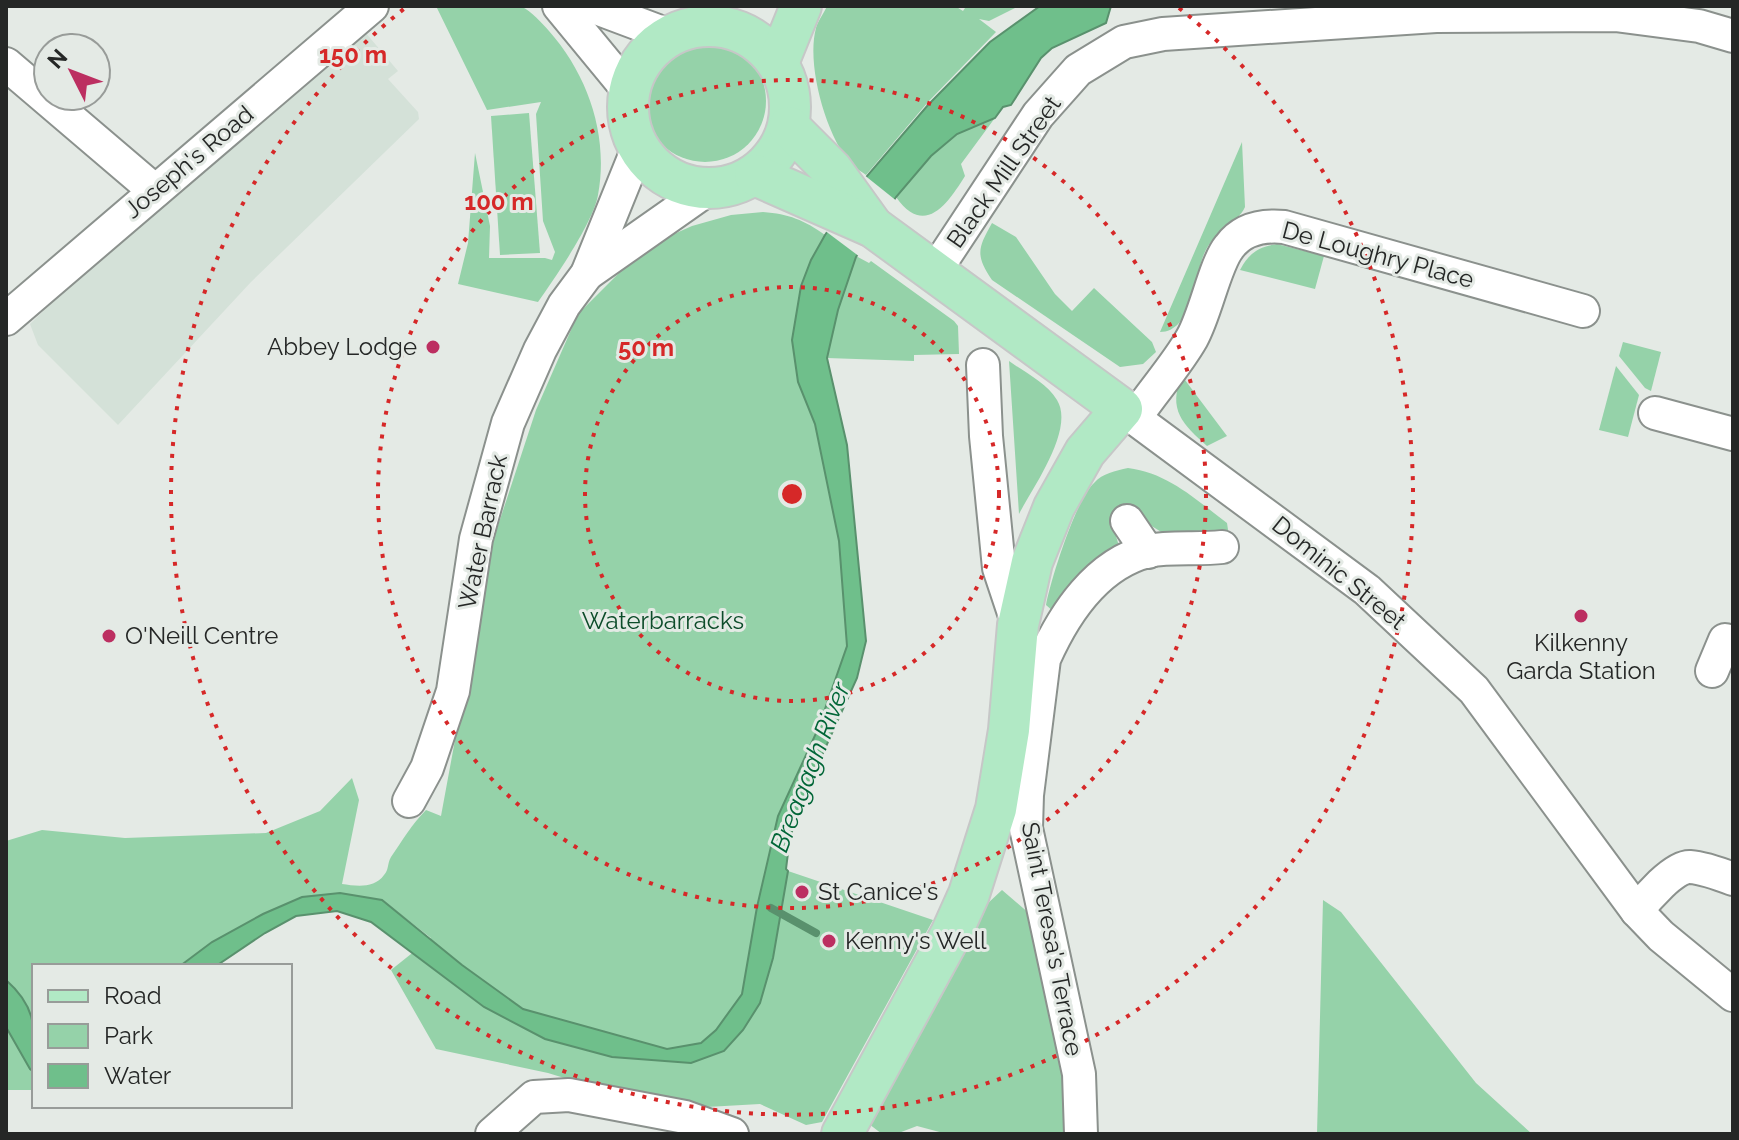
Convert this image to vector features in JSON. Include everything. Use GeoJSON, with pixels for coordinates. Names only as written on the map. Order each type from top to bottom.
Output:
{"type":"FeatureCollection","features":[{"type":"Feature","properties":{"kind":"main road"},"geometry":{"type":"LineString","coordinates":[[778,63],[801,6]]}},
{"type":"Feature","properties":{"kind":"main road"},"geometry":{"type":"LineString","coordinates":[[731,16],[741,32],[762,45],[778,63],[787,83],[791,105],[789,127],[770,162],[755,175],[732,186],[708,189],[680,184],[656,169],[638,148],[629,120],[629,91],[638,69],[652,49],[671,36],[731,16]]}},
{"type":"Feature","properties":{"kind":"main road","name":"Dominic Street"},"geometry":{"type":"LineString","coordinates":[[789,127],[831,193],[880,233],[1129,413]]}},
{"type":"Feature","properties":{"kind":"main road","name":"Dominic Street"},"geometry":{"type":"LineString","coordinates":[[755,175],[831,193]]}},
{"type":"Feature","properties":{"kind":"main road"},"geometry":{"type":"LineString","coordinates":[[842,1134],[951,934],[984,851],[996,809],[1009,730],[1018,625],[1032,562],[1054,507],[1085,452],[1129,413]]}},
{"type":"Feature","properties":{"kind":"street","name":"Joseph's Road"},"geometry":{"type":"LineString","coordinates":[[6,319],[372,6]]}},
{"type":"Feature","properties":{"kind":"street"},"geometry":{"type":"LineString","coordinates":[[559,6],[629,91]]}},
{"type":"Feature","properties":{"kind":"street"},"geometry":{"type":"LineString","coordinates":[[591,6],[671,36]]}},
{"type":"Feature","properties":{"kind":"street","name":"Black Mill Street"},"geometry":{"type":"LineString","coordinates":[[935,271],[1038,115],[1078,70],[1124,42],[1163,34],[1436,11],[1615,15],[1699,26],[1733,36]]}},
{"type":"Feature","properties":{"kind":"street"},"geometry":{"type":"LineString","coordinates":[[6,64],[155,191]]}},
{"type":"Feature","properties":{"kind":"street","name":"Water Barrack"},"geometry":{"type":"LineString","coordinates":[[409,801],[427,768],[453,691],[476,539],[508,423],[564,305],[587,274],[638,148]]}},
{"type":"Feature","properties":{"kind":"street","name":"Water Barrack"},"geometry":{"type":"LineString","coordinates":[[587,274],[708,189]]}},
{"type":"Feature","properties":{"kind":"street","name":"De Loughry Place"},"geometry":{"type":"LineString","coordinates":[[1129,413],[1191,339],[1227,248],[1253,229],[1269,225],[1583,311]]}},
{"type":"Feature","properties":{"kind":"street"},"geometry":{"type":"LineString","coordinates":[[983,365],[986,436],[999,568],[1018,625]]}},
{"type":"Feature","properties":{"kind":"street","name":"Dominic Street"},"geometry":{"type":"LineString","coordinates":[[1129,413],[1367,590],[1474,690],[1637,911],[1661,936],[1733,995]]}},
{"type":"Feature","properties":{"kind":"street"},"geometry":{"type":"LineString","coordinates":[[1655,413],[1733,434]]}},
{"type":"Feature","properties":{"kind":"street"},"geometry":{"type":"LineString","coordinates":[[1127,521],[1148,552]]}},
{"type":"Feature","properties":{"kind":"street","name":"Saint Teresa's Terrace"},"geometry":{"type":"LineString","coordinates":[[1081,1134],[1079,1074],[1026,828],[1027,795],[1044,659],[1051,643],[1089,586],[1122,561],[1148,552],[1222,547]]}},
{"type":"Feature","properties":{"kind":"street"},"geometry":{"type":"LineString","coordinates":[[1712,671],[1725,640],[1733,642]]}},
{"type":"Feature","properties":{"kind":"street"},"geometry":{"type":"LineString","coordinates":[[1637,911],[1650,894],[1681,868],[1689,867],[1733,879]]}},
{"type":"Feature","properties":{"kind":"street"},"geometry":{"type":"LineString","coordinates":[[492,1134],[534,1097],[569,1095],[685,1117],[732,1134]]}},
{"type":"Feature","properties":{"kind":"shaded area"},"geometry":{"type":"Polygon","coordinates":[[[365,32],[398,71],[388,79],[418,112],[419,119],[251,282],[118,425],[38,345],[30,324],[101,255],[365,32]]]}},
{"type":"Feature","properties":{"kind":"green space"},"geometry":{"type":"Polygon","coordinates":[[[506,5],[522,7],[533,14],[563,48],[585,87],[592,107],[598,129],[601,173],[595,207],[563,265],[538,302],[458,284],[468,243],[475,153],[490,226],[489,258],[552,260],[555,252],[543,221],[536,114],[541,102],[487,110],[436,6],[506,5]]]}},
{"type":"Feature","properties":{"kind":"green space"},"geometry":{"type":"Polygon","coordinates":[[[827,6],[955,6],[963,11],[965,8],[1019,6],[989,21],[979,19],[996,32],[928,102],[866,175],[851,164],[842,152],[820,99],[814,43],[817,25],[827,6]]]}},
{"type":"Feature","properties":{"kind":"green space"},"geometry":{"type":"Polygon","coordinates":[[[705,40],[728,45],[748,58],[761,78],[766,101],[761,124],[748,144],[728,157],[705,162],[682,157],[662,144],[649,124],[644,101],[649,78],[662,58],[682,45],[705,40]]]}},
{"type":"Feature","properties":{"kind":"green space"},"geometry":{"type":"Polygon","coordinates":[[[1011,105],[1003,107],[961,164],[965,176],[935,212],[917,215],[896,197],[953,108],[1011,105]]]}},
{"type":"Feature","properties":{"kind":"green space"},"geometry":{"type":"Polygon","coordinates":[[[529,113],[540,253],[500,255],[491,116],[529,113]]]}},
{"type":"Feature","properties":{"kind":"green space"},"geometry":{"type":"Polygon","coordinates":[[[1242,142],[1245,207],[1208,246],[1190,302],[1179,323],[1171,330],[1160,332],[1242,142]]]}},
{"type":"Feature","properties":{"kind":"green space","name":"Waterbarracks"},"geometry":{"type":"Polygon","coordinates":[[[781,214],[810,225],[825,235],[811,260],[798,382],[815,424],[839,541],[847,646],[757,906],[742,994],[773,958],[788,871],[933,920],[822,1122],[806,1125],[760,1104],[689,1108],[639,1101],[548,1073],[436,1049],[391,970],[431,938],[382,900],[263,914],[212,942],[182,964],[32,964],[32,1090],[6,1090],[6,841],[42,830],[125,838],[266,833],[320,811],[352,778],[359,800],[342,884],[364,886],[375,883],[387,871],[391,857],[426,810],[441,816],[490,550],[536,410],[578,314],[621,271],[665,238],[692,226],[731,215],[781,214]]]}},
{"type":"Feature","properties":{"kind":"green space"},"geometry":{"type":"Polygon","coordinates":[[[992,223],[1016,237],[1055,294],[1072,311],[1094,288],[1152,342],[1156,352],[1143,364],[1120,367],[992,280],[980,252],[992,223]]]}},
{"type":"Feature","properties":{"kind":"green space"},"geometry":{"type":"Polygon","coordinates":[[[1277,244],[1324,256],[1315,289],[1240,270],[1255,252],[1277,244]]]}},
{"type":"Feature","properties":{"kind":"green space"},"geometry":{"type":"Polygon","coordinates":[[[856,256],[869,263],[871,261],[954,321],[958,326],[959,354],[914,355],[914,361],[827,358],[838,310],[856,256]]]}},
{"type":"Feature","properties":{"kind":"green space"},"geometry":{"type":"Polygon","coordinates":[[[1623,342],[1661,352],[1651,391],[1645,388],[1619,356],[1623,342]]]}},
{"type":"Feature","properties":{"kind":"green space"},"geometry":{"type":"Polygon","coordinates":[[[1009,361],[1047,388],[1057,400],[1061,412],[1057,442],[1019,514],[1009,361]]]}},
{"type":"Feature","properties":{"kind":"green space"},"geometry":{"type":"Polygon","coordinates":[[[1616,366],[1639,395],[1628,437],[1599,430],[1616,366]]]}},
{"type":"Feature","properties":{"kind":"green space"},"geometry":{"type":"Polygon","coordinates":[[[1182,376],[1227,436],[1207,446],[1185,423],[1176,398],[1182,376]]]}},
{"type":"Feature","properties":{"kind":"green space"},"geometry":{"type":"Polygon","coordinates":[[[1128,468],[1156,475],[1180,488],[1227,523],[1229,536],[1166,535],[1131,513],[1111,520],[1119,546],[1062,619],[1046,605],[1072,522],[1087,492],[1098,480],[1128,468]]]}},
{"type":"Feature","properties":{"kind":"green space"},"geometry":{"type":"Polygon","coordinates":[[[1002,890],[1030,914],[1069,1071],[1071,1134],[947,1134],[917,1126],[896,1134],[882,1134],[869,1124],[986,905],[1002,890]]]}},
{"type":"Feature","properties":{"kind":"green space"},"geometry":{"type":"Polygon","coordinates":[[[1323,900],[1341,912],[1476,1083],[1532,1134],[1317,1134],[1323,900]]]}},
{"type":"Feature","properties":{"kind":"water","name":"Breagagh River"},"geometry":{"type":"Polygon","coordinates":[[[1040,6],[1111,6],[1106,23],[1052,48],[1041,58],[1011,105],[1003,107],[995,118],[957,134],[931,156],[896,197],[856,257],[838,310],[827,358],[847,445],[866,641],[857,678],[809,784],[790,837],[788,871],[773,958],[760,1003],[743,1030],[724,1051],[691,1063],[612,1057],[545,1039],[484,1007],[371,922],[337,911],[296,916],[219,964],[183,964],[212,942],[263,914],[302,897],[340,893],[382,900],[462,965],[523,1009],[667,1049],[701,1043],[716,1030],[742,994],[757,907],[778,816],[818,729],[847,646],[839,541],[815,424],[798,382],[792,340],[801,286],[825,235],[867,176],[928,105],[990,42],[1040,6]]]}},
{"type":"Feature","properties":{"kind":"water"},"geometry":{"type":"Polygon","coordinates":[[[6,980],[29,1011],[32,1022],[32,1070],[30,1069],[6,1027],[6,980]]]}},
{"type":"Feature","properties":{"kind":"pier"},"geometry":{"type":"Polygon","coordinates":[[[863,174],[898,202],[860,257],[824,230],[863,174]]]}},
{"type":"Feature","properties":{"kind":"waterway"},"geometry":{"type":"LineString","coordinates":[[771,908],[816,933]]}},
{"type":"Feature","properties":{"kind":"place","name":"Abbey Lodge"},"geometry":{"type":"Point","coordinates":[433,347]}},
{"type":"Feature","properties":{"kind":"place","name":"Kilkenny Garda Station"},"geometry":{"type":"Point","coordinates":[1581,616]}},
{"type":"Feature","properties":{"kind":"place","name":"O'Neill Centre"},"geometry":{"type":"Point","coordinates":[109,636]}},
{"type":"Feature","properties":{"kind":"place","name":"St Canice's"},"geometry":{"type":"Point","coordinates":[802,892]}},
{"type":"Feature","properties":{"kind":"place","name":"Kenny's Well"},"geometry":{"type":"Point","coordinates":[829,941]}}]}
